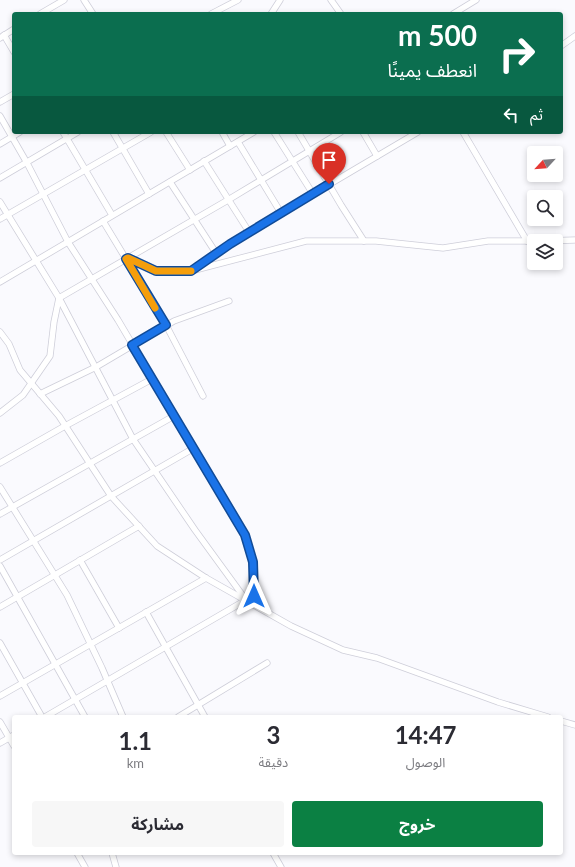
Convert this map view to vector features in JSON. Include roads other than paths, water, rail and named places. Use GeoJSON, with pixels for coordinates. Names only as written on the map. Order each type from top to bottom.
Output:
{"type":"FeatureCollection","features":[{"type":"Feature","properties":{"kind":"street"},"geometry":{"type":"LineString","coordinates":[[44,12],[64,0]]}},
{"type":"Feature","properties":{"kind":"street"},"geometry":{"type":"LineString","coordinates":[[84,0],[92,12]]}},
{"type":"Feature","properties":{"kind":"street"},"geometry":{"type":"LineString","coordinates":[[215,12],[238,0]]}},
{"type":"Feature","properties":{"kind":"street"},"geometry":{"type":"LineString","coordinates":[[272,12],[280,0]]}},
{"type":"Feature","properties":{"kind":"street"},"geometry":{"type":"LineString","coordinates":[[331,0],[339,12]]}},
{"type":"Feature","properties":{"kind":"street"},"geometry":{"type":"LineString","coordinates":[[455,12],[476,0]]}},
{"type":"Feature","properties":{"kind":"street"},"geometry":{"type":"LineString","coordinates":[[12,30],[2,36],[12,49]]}},
{"type":"Feature","properties":{"kind":"street"},"geometry":{"type":"LineString","coordinates":[[563,45],[575,36]]}},
{"type":"Feature","properties":{"kind":"street"},"geometry":{"type":"LineString","coordinates":[[0,102],[12,95]]}},
{"type":"Feature","properties":{"kind":"street"},"geometry":{"type":"LineString","coordinates":[[0,116],[68,242],[132,345],[245,535],[253,562],[253,604]]}},
{"type":"Feature","properties":{"kind":"street"},"geometry":{"type":"LineString","coordinates":[[0,144],[17,134]]}},
{"type":"Feature","properties":{"kind":"street"},"geometry":{"type":"LineString","coordinates":[[64,134],[112,216]]}},
{"type":"Feature","properties":{"kind":"street"},"geometry":{"type":"LineString","coordinates":[[0,178],[74,134]]}},
{"type":"Feature","properties":{"kind":"street"},"geometry":{"type":"LineString","coordinates":[[114,134],[150,194]]}},
{"type":"Feature","properties":{"kind":"street"},"geometry":{"type":"LineString","coordinates":[[0,219],[147,134]]}},
{"type":"Feature","properties":{"kind":"street"},"geometry":{"type":"LineString","coordinates":[[167,134],[190,170]]}},
{"type":"Feature","properties":{"kind":"street"},"geometry":{"type":"LineString","coordinates":[[223,134],[230,146]]}},
{"type":"Feature","properties":{"kind":"street"},"geometry":{"type":"LineString","coordinates":[[0,282],[251,134]]}},
{"type":"Feature","properties":{"kind":"street"},"geometry":{"type":"LineString","coordinates":[[275,134],[313,194]]}},
{"type":"Feature","properties":{"kind":"street"},"geometry":{"type":"LineString","coordinates":[[299,134],[364,241]]}},
{"type":"Feature","properties":{"kind":"street"},"geometry":{"type":"LineString","coordinates":[[0,413],[23,395],[50,356],[54,322],[59,298],[229,200],[338,134]]}},
{"type":"Feature","properties":{"kind":"street"},"geometry":{"type":"LineString","coordinates":[[364,134],[377,156]]}},
{"type":"Feature","properties":{"kind":"street"},"geometry":{"type":"LineString","coordinates":[[191,271],[249,232],[414,134]]}},
{"type":"Feature","properties":{"kind":"street"},"geometry":{"type":"LineString","coordinates":[[464,134],[527,242]]}},
{"type":"Feature","properties":{"kind":"street"},"geometry":{"type":"LineString","coordinates":[[238,142],[281,213]]}},
{"type":"Feature","properties":{"kind":"street"},"geometry":{"type":"LineString","coordinates":[[204,161],[249,232]]}},
{"type":"Feature","properties":{"kind":"street"},"geometry":{"type":"LineString","coordinates":[[170,182],[216,253]]}},
{"type":"Feature","properties":{"kind":"street"},"geometry":{"type":"LineString","coordinates":[[0,202],[59,298],[133,439],[246,600]]}},
{"type":"Feature","properties":{"kind":"street"},"geometry":{"type":"LineString","coordinates":[[103,221],[127,258],[166,325],[203,396]]}},
{"type":"Feature","properties":{"kind":"street"},"geometry":{"type":"LineString","coordinates":[[563,240],[575,240]]}},
{"type":"Feature","properties":{"kind":"street"},"geometry":{"type":"LineString","coordinates":[[127,258],[156,271],[191,271],[306,241],[364,241],[443,248],[488,241],[527,242]]}},
{"type":"Feature","properties":{"kind":"street"},"geometry":{"type":"LineString","coordinates":[[40,394],[96,367],[174,321],[229,301]]}},
{"type":"Feature","properties":{"kind":"street"},"geometry":{"type":"LineString","coordinates":[[0,332],[9,344],[20,370],[59,416],[111,496],[157,546],[206,578],[291,626],[343,650],[377,658],[498,702],[541,715]]}},
{"type":"Feature","properties":{"kind":"street"},"geometry":{"type":"LineString","coordinates":[[0,463],[152,379]]}},
{"type":"Feature","properties":{"kind":"street"},"geometry":{"type":"LineString","coordinates":[[0,514],[174,416]]}},
{"type":"Feature","properties":{"kind":"street"},"geometry":{"type":"LineString","coordinates":[[0,560],[194,448]]}},
{"type":"Feature","properties":{"kind":"street"},"geometry":{"type":"LineString","coordinates":[[0,487],[66,595],[108,681],[122,715]]}},
{"type":"Feature","properties":{"kind":"street"},"geometry":{"type":"LineString","coordinates":[[0,607],[139,526]]}},
{"type":"Feature","properties":{"kind":"street"},"geometry":{"type":"LineString","coordinates":[[80,560],[119,628]]}},
{"type":"Feature","properties":{"kind":"street"},"geometry":{"type":"LineString","coordinates":[[0,566],[84,715]]}},
{"type":"Feature","properties":{"kind":"street"},"geometry":{"type":"LineString","coordinates":[[0,696],[206,578]]}},
{"type":"Feature","properties":{"kind":"street"},"geometry":{"type":"LineString","coordinates":[[50,715],[246,600]]}},
{"type":"Feature","properties":{"kind":"street"},"geometry":{"type":"LineString","coordinates":[[146,612],[204,715]]}},
{"type":"Feature","properties":{"kind":"street"},"geometry":{"type":"LineString","coordinates":[[0,643],[41,715]]}},
{"type":"Feature","properties":{"kind":"street"},"geometry":{"type":"LineString","coordinates":[[181,715],[267,663]]}},
{"type":"Feature","properties":{"kind":"street"},"geometry":{"type":"LineString","coordinates":[[0,722],[12,737],[0,743]]}},
{"type":"Feature","properties":{"kind":"street"},"geometry":{"type":"LineString","coordinates":[[563,722],[575,725]]}},
{"type":"Feature","properties":{"kind":"street"},"geometry":{"type":"LineString","coordinates":[[77,855],[85,867]]}},
{"type":"Feature","properties":{"kind":"street"},"geometry":{"type":"LineString","coordinates":[[113,855],[116,867]]}},
{"type":"Feature","properties":{"kind":"street"},"geometry":{"type":"LineString","coordinates":[[274,855],[280,867]]}}]}
